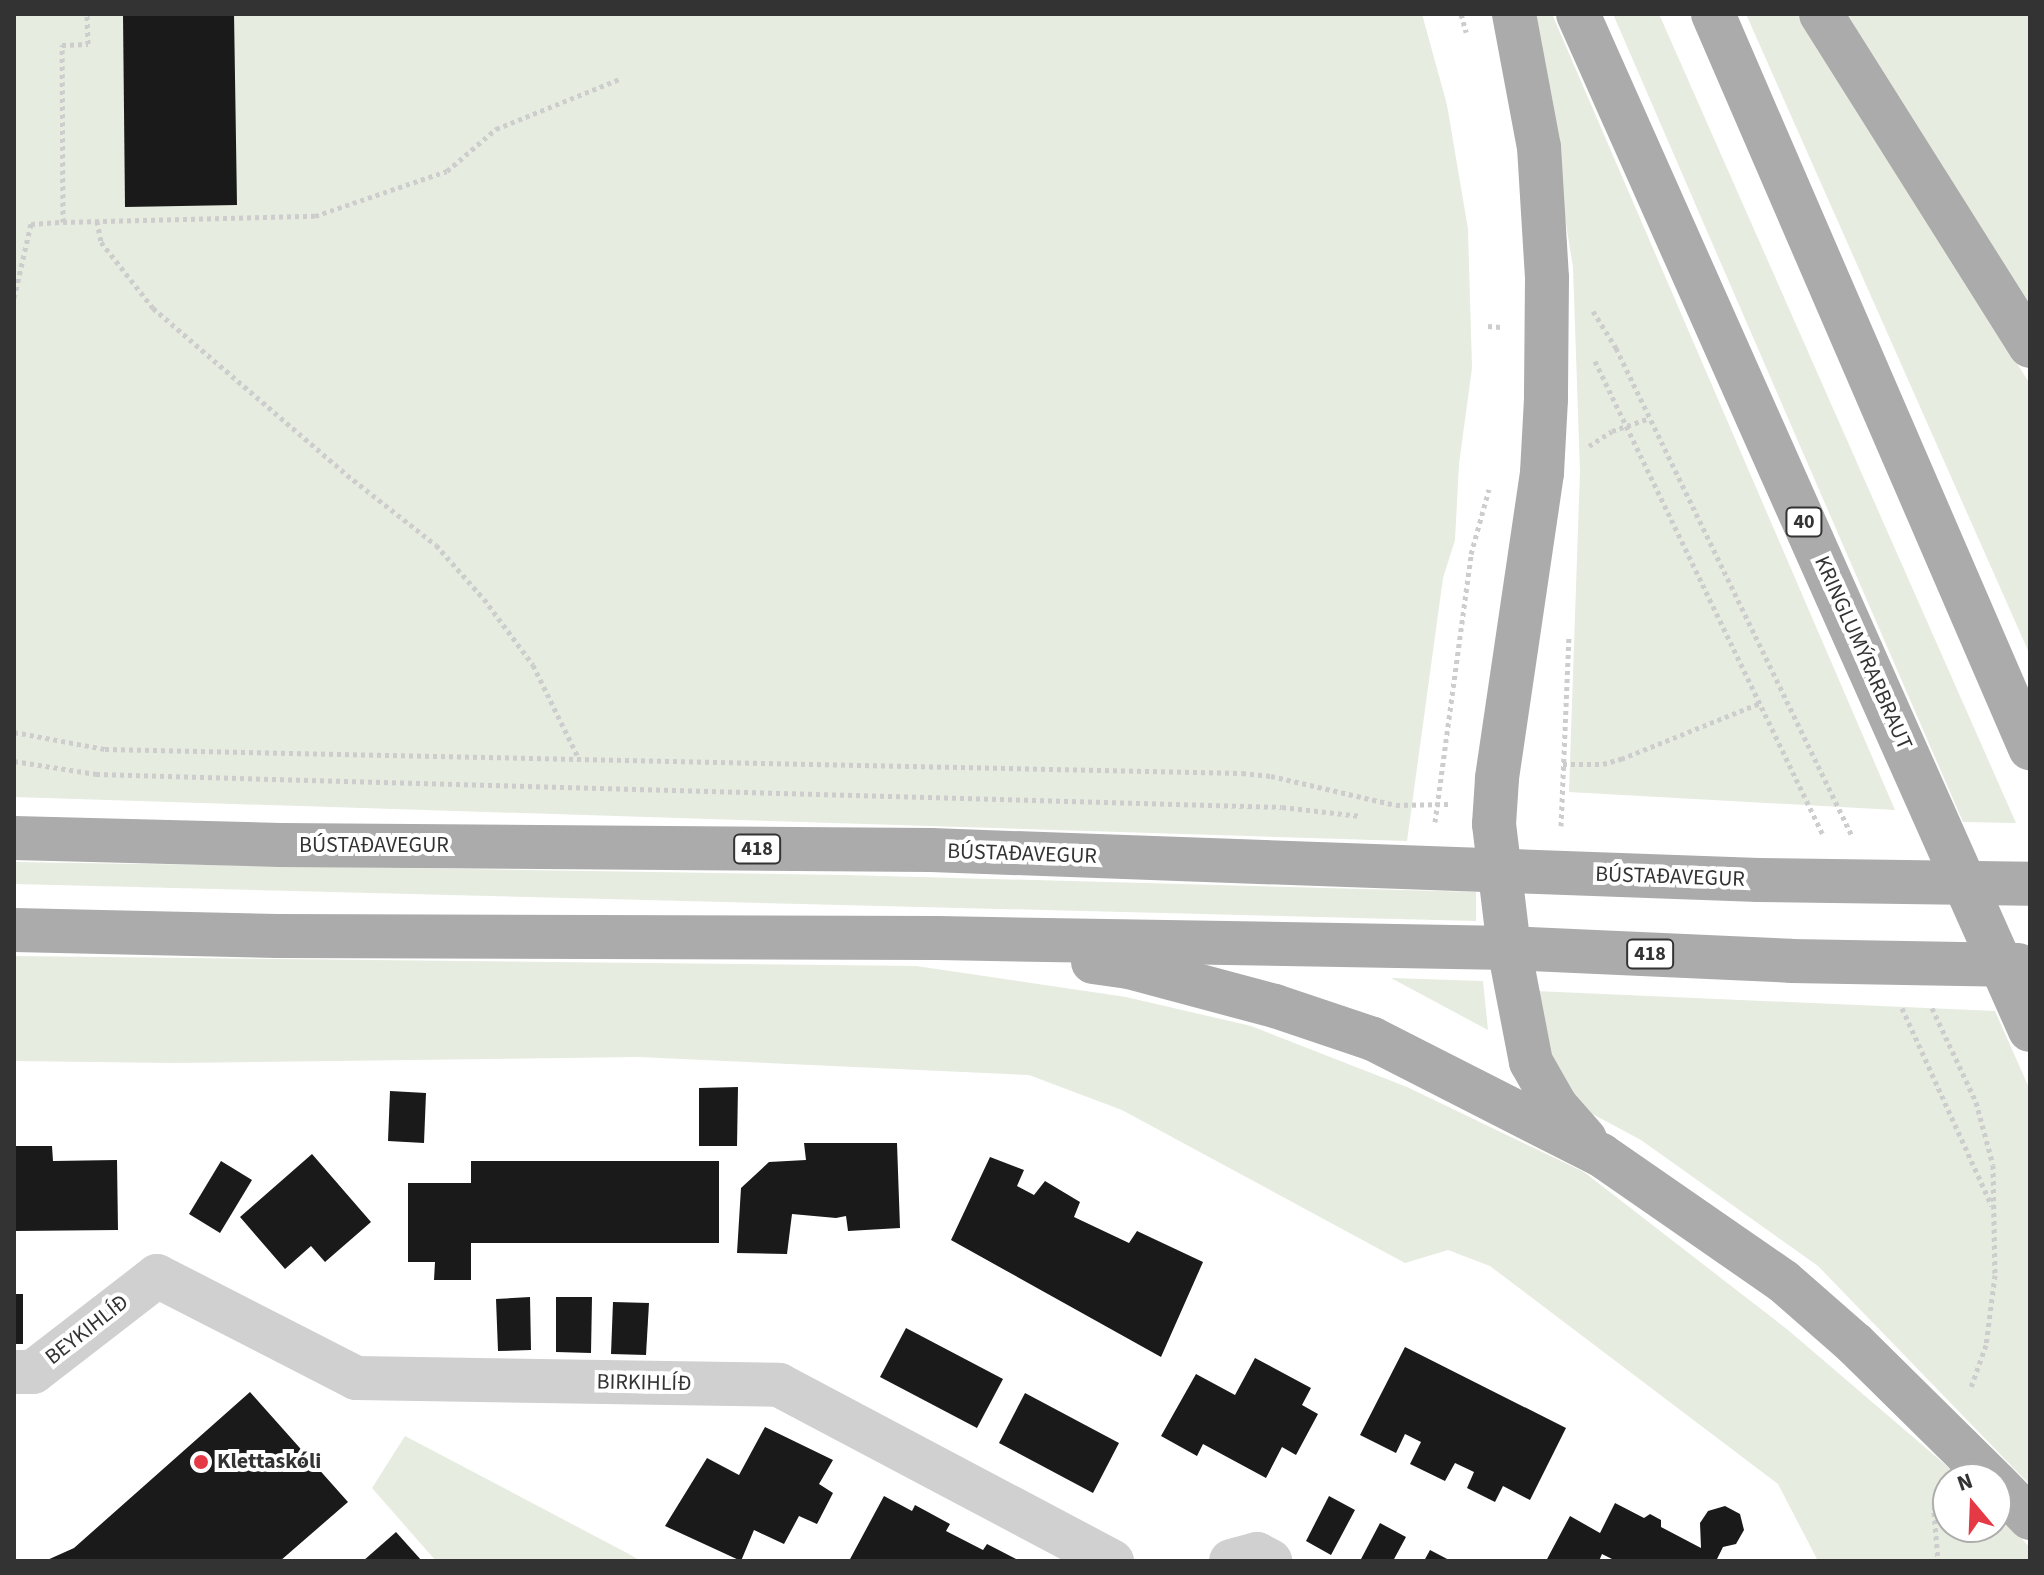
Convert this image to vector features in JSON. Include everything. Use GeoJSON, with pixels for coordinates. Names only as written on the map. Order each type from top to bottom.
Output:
{"type":"FeatureCollection","features":[{"type":"Feature","properties":{"kind":"main road"},"geometry":{"type":"LineString","coordinates":[[1514,14],[1539,147],[1547,299],[1542,473],[1497,779],[1494,824],[1509,948],[1531,1062],[1556,1106],[1601,1155]]}},
{"type":"Feature","properties":{"kind":"main road","name":"KRINGLUMÝRARBRAUT"},"geometry":{"type":"LineString","coordinates":[[1578,14],[2030,1030]]}},
{"type":"Feature","properties":{"kind":"main road"},"geometry":{"type":"LineString","coordinates":[[1713,14],[2030,748]]}},
{"type":"Feature","properties":{"kind":"main road"},"geometry":{"type":"LineString","coordinates":[[1821,14],[2030,346]]}},
{"type":"Feature","properties":{"kind":"main road","name":"BÚSTAÐAVEGUR"},"geometry":{"type":"LineString","coordinates":[[14,838],[280,845],[931,850],[1758,880],[2030,884]]}},
{"type":"Feature","properties":{"kind":"main road","name":"418"},"geometry":{"type":"LineString","coordinates":[[14,930],[278,936],[937,938],[1509,948],[1791,961],[2030,965]]}},
{"type":"Feature","properties":{"kind":"main road"},"geometry":{"type":"LineString","coordinates":[[937,938],[1129,967],[1275,1006],[1373,1039],[1454,1077],[1601,1155],[1783,1281],[1855,1344],[1976,1463]]}},
{"type":"Feature","properties":{"kind":"main road"},"geometry":{"type":"LineString","coordinates":[[2012,1499],[2030,1518]]}},
{"type":"Feature","properties":{"kind":"street","name":"BEYKIHLÍÐ"},"geometry":{"type":"LineString","coordinates":[[14,1372],[33,1372],[157,1276]]}},
{"type":"Feature","properties":{"kind":"street","name":"BIRKIHLÍÐ"},"geometry":{"type":"LineString","coordinates":[[157,1276],[356,1378],[779,1385],[1112,1561]]}},
{"type":"Feature","properties":{"kind":"street"},"geometry":{"type":"LineString","coordinates":[[1231,1561],[1257,1554],[1270,1561]]}},
{"type":"Feature","properties":{"kind":"path"},"geometry":{"type":"LineString","coordinates":[[63,222],[62,45],[88,44],[87,14]]}},
{"type":"Feature","properties":{"kind":"path"},"geometry":{"type":"LineString","coordinates":[[1461,14],[1469,43]]}},
{"type":"Feature","properties":{"kind":"path"},"geometry":{"type":"LineString","coordinates":[[14,298],[31,224],[315,216],[447,171],[496,129],[620,79]]}},
{"type":"Feature","properties":{"kind":"path"},"geometry":{"type":"LineString","coordinates":[[97,221],[101,242],[153,308],[347,475],[436,545],[456,567],[533,665],[579,759]]}},
{"type":"Feature","properties":{"kind":"path"},"geometry":{"type":"LineString","coordinates":[[1508,327],[1503,299],[1547,299],[1585,304],[1597,314],[1859,851]]}},
{"type":"Feature","properties":{"kind":"path"},"geometry":{"type":"LineString","coordinates":[[1595,361],[1829,848]]}},
{"type":"Feature","properties":{"kind":"path"},"geometry":{"type":"LineString","coordinates":[[1583,455],[1590,445],[1625,426],[1649,418]]}},
{"type":"Feature","properties":{"kind":"path"},"geometry":{"type":"LineString","coordinates":[[1435,826],[1469,568],[1490,483]]}},
{"type":"Feature","properties":{"kind":"path"},"geometry":{"type":"LineString","coordinates":[[1561,827],[1569,627]]}},
{"type":"Feature","properties":{"kind":"path"},"geometry":{"type":"LineString","coordinates":[[1563,764],[1603,764],[1621,759],[1760,703]]}},
{"type":"Feature","properties":{"kind":"path"},"geometry":{"type":"LineString","coordinates":[[14,732],[105,749],[1242,773],[1271,776],[1396,805],[1452,804]]}},
{"type":"Feature","properties":{"kind":"path"},"geometry":{"type":"LineString","coordinates":[[14,761],[96,774],[1282,807],[1366,817]]}},
{"type":"Feature","properties":{"kind":"path"},"geometry":{"type":"LineString","coordinates":[[1896,993],[1992,1207]]}},
{"type":"Feature","properties":{"kind":"path"},"geometry":{"type":"LineString","coordinates":[[1931,1006],[1964,1074],[1988,1134],[1993,1165],[1995,1275],[1986,1345],[1968,1398]]}},
{"type":"Feature","properties":{"kind":"shaded area"},"geometry":{"type":"Polygon","coordinates":[[[14,14],[1422,14],[1447,105],[1468,229],[1472,368],[1459,464],[1455,540],[1443,578],[1407,841],[14,797],[14,14]]]}},
{"type":"Feature","properties":{"kind":"shaded area"},"geometry":{"type":"Polygon","coordinates":[[[1532,14],[1552,14],[1895,810],[1569,792],[1580,471],[1573,267],[1532,14]]]}},
{"type":"Feature","properties":{"kind":"shaded area"},"geometry":{"type":"Polygon","coordinates":[[[1613,14],[1659,14],[2016,823],[1963,822],[1613,14]]]}},
{"type":"Feature","properties":{"kind":"shaded area"},"geometry":{"type":"Polygon","coordinates":[[[1746,14],[1797,14],[2030,384],[2030,655],[1746,14]]]}},
{"type":"Feature","properties":{"kind":"shaded area"},"geometry":{"type":"Polygon","coordinates":[[[1847,14],[2030,14],[2030,306],[1983,238],[1847,14]]]}},
{"type":"Feature","properties":{"kind":"shaded area"},"geometry":{"type":"Polygon","coordinates":[[[14,862],[845,875],[1476,892],[1476,921],[14,884],[14,862]]]}},
{"type":"Feature","properties":{"kind":"shaded area"},"geometry":{"type":"Polygon","coordinates":[[[14,956],[916,966],[1126,997],[1251,1026],[1407,1087],[1584,1172],[1788,1330],[1943,1463],[1932,1463],[1932,1543],[2012,1543],[2012,1527],[2030,1548],[2030,1561],[1818,1561],[1778,1484],[1490,1266],[1448,1250],[1405,1263],[1122,1110],[1029,1075],[638,1057],[173,1063],[14,1061],[14,956]]]}},
{"type":"Feature","properties":{"kind":"shaded area"},"geometry":{"type":"Polygon","coordinates":[[[1391,978],[1483,981],[1488,1030],[1391,978]]]}},
{"type":"Feature","properties":{"kind":"shaded area"},"geometry":{"type":"Polygon","coordinates":[[[1535,991],[1995,1011],[2030,1090],[2030,1485],[1818,1266],[1641,1140],[1585,1110],[1558,1079],[1535,991]]]}},
{"type":"Feature","properties":{"kind":"shaded area"},"geometry":{"type":"Polygon","coordinates":[[[405,1436],[641,1561],[436,1561],[372,1488],[405,1436]]]}},
{"type":"Feature","properties":{"kind":"building"},"geometry":{"type":"Polygon","coordinates":[[[123,14],[234,14],[237,205],[125,207],[123,14]]]}},
{"type":"Feature","properties":{"kind":"building"},"geometry":{"type":"Polygon","coordinates":[[[738,1087],[737,1146],[699,1146],[699,1088],[738,1087]]]}},
{"type":"Feature","properties":{"kind":"building"},"geometry":{"type":"Polygon","coordinates":[[[390,1091],[426,1093],[424,1143],[388,1141],[390,1091]]]}},
{"type":"Feature","properties":{"kind":"building"},"geometry":{"type":"Polygon","coordinates":[[[804,1143],[897,1143],[900,1228],[848,1231],[846,1216],[792,1214],[787,1254],[737,1253],[741,1188],[769,1162],[806,1160],[804,1143]]]}},
{"type":"Feature","properties":{"kind":"building"},"geometry":{"type":"Polygon","coordinates":[[[14,1146],[52,1146],[53,1161],[117,1160],[118,1230],[14,1231],[14,1146]]]}},
{"type":"Feature","properties":{"kind":"building"},"geometry":{"type":"Polygon","coordinates":[[[312,1154],[371,1222],[325,1262],[311,1246],[285,1269],[240,1217],[312,1154]]]}},
{"type":"Feature","properties":{"kind":"building"},"geometry":{"type":"Polygon","coordinates":[[[990,1157],[1024,1170],[1017,1186],[1034,1195],[1045,1181],[1080,1202],[1074,1217],[1129,1243],[1137,1231],[1203,1262],[1161,1357],[951,1240],[990,1157]]]}},
{"type":"Feature","properties":{"kind":"building"},"geometry":{"type":"Polygon","coordinates":[[[221,1161],[252,1180],[220,1233],[189,1214],[221,1161]]]}},
{"type":"Feature","properties":{"kind":"building"},"geometry":{"type":"Polygon","coordinates":[[[471,1161],[719,1161],[719,1243],[471,1243],[471,1280],[434,1280],[435,1262],[408,1262],[408,1183],[471,1183],[471,1161]]]}},
{"type":"Feature","properties":{"kind":"building"},"geometry":{"type":"Polygon","coordinates":[[[14,1294],[23,1294],[23,1344],[14,1344],[14,1294]]]}},
{"type":"Feature","properties":{"kind":"building"},"geometry":{"type":"Polygon","coordinates":[[[530,1297],[531,1350],[498,1351],[496,1299],[530,1297]]]}},
{"type":"Feature","properties":{"kind":"building"},"geometry":{"type":"Polygon","coordinates":[[[556,1297],[592,1297],[591,1353],[556,1352],[556,1297]]]}},
{"type":"Feature","properties":{"kind":"building"},"geometry":{"type":"Polygon","coordinates":[[[613,1302],[649,1303],[646,1355],[611,1354],[613,1302]]]}},
{"type":"Feature","properties":{"kind":"building"},"geometry":{"type":"Polygon","coordinates":[[[906,1328],[1003,1379],[977,1428],[880,1377],[906,1328]]]}},
{"type":"Feature","properties":{"kind":"building"},"geometry":{"type":"Polygon","coordinates":[[[1405,1347],[1566,1428],[1530,1500],[1503,1486],[1495,1502],[1467,1488],[1474,1472],[1455,1463],[1445,1481],[1410,1464],[1421,1442],[1405,1434],[1396,1453],[1360,1435],[1405,1347]]]}},
{"type":"Feature","properties":{"kind":"building"},"geometry":{"type":"Polygon","coordinates":[[[1255,1358],[1311,1388],[1302,1405],[1318,1414],[1296,1455],[1282,1447],[1266,1478],[1203,1444],[1197,1456],[1161,1436],[1196,1374],[1235,1395],[1255,1358]]]}},
{"type":"Feature","properties":{"kind":"building"},"geometry":{"type":"Polygon","coordinates":[[[250,1392],[348,1502],[280,1561],[45,1561],[74,1548],[250,1392]]]}},
{"type":"Feature","properties":{"kind":"building"},"geometry":{"type":"Polygon","coordinates":[[[1025,1393],[1119,1443],[1093,1493],[999,1443],[1025,1393]]]}},
{"type":"Feature","properties":{"kind":"building"},"geometry":{"type":"Polygon","coordinates":[[[765,1427],[833,1460],[819,1484],[833,1493],[817,1524],[799,1516],[784,1544],[754,1530],[741,1561],[665,1526],[707,1458],[739,1475],[765,1427]]]}},
{"type":"Feature","properties":{"kind":"building"},"geometry":{"type":"Polygon","coordinates":[[[884,1496],[912,1511],[915,1505],[950,1524],[946,1531],[983,1550],[987,1544],[1020,1561],[849,1561],[884,1496]]]}},
{"type":"Feature","properties":{"kind":"building"},"geometry":{"type":"Polygon","coordinates":[[[1329,1496],[1355,1510],[1331,1555],[1306,1541],[1329,1496]]]}},
{"type":"Feature","properties":{"kind":"building"},"geometry":{"type":"Polygon","coordinates":[[[1615,1503],[1644,1518],[1650,1514],[1661,1520],[1661,1527],[1701,1548],[1700,1523],[1708,1511],[1725,1506],[1740,1514],[1744,1530],[1736,1544],[1723,1547],[1716,1561],[1616,1561],[1602,1554],[1599,1561],[1546,1561],[1570,1516],[1600,1533],[1615,1503]]]}},
{"type":"Feature","properties":{"kind":"building"},"geometry":{"type":"Polygon","coordinates":[[[1380,1523],[1406,1537],[1393,1561],[1360,1561],[1380,1523]]]}},
{"type":"Feature","properties":{"kind":"building"},"geometry":{"type":"Polygon","coordinates":[[[396,1532],[422,1561],[363,1561],[396,1532]]]}},
{"type":"Feature","properties":{"kind":"building"},"geometry":{"type":"Polygon","coordinates":[[[1430,1550],[1451,1561],[1424,1561],[1430,1550]]]}},
{"type":"Feature","properties":{"kind":"place","name":"Klettaskóli"},"geometry":{"type":"Point","coordinates":[201,1462]}}]}
